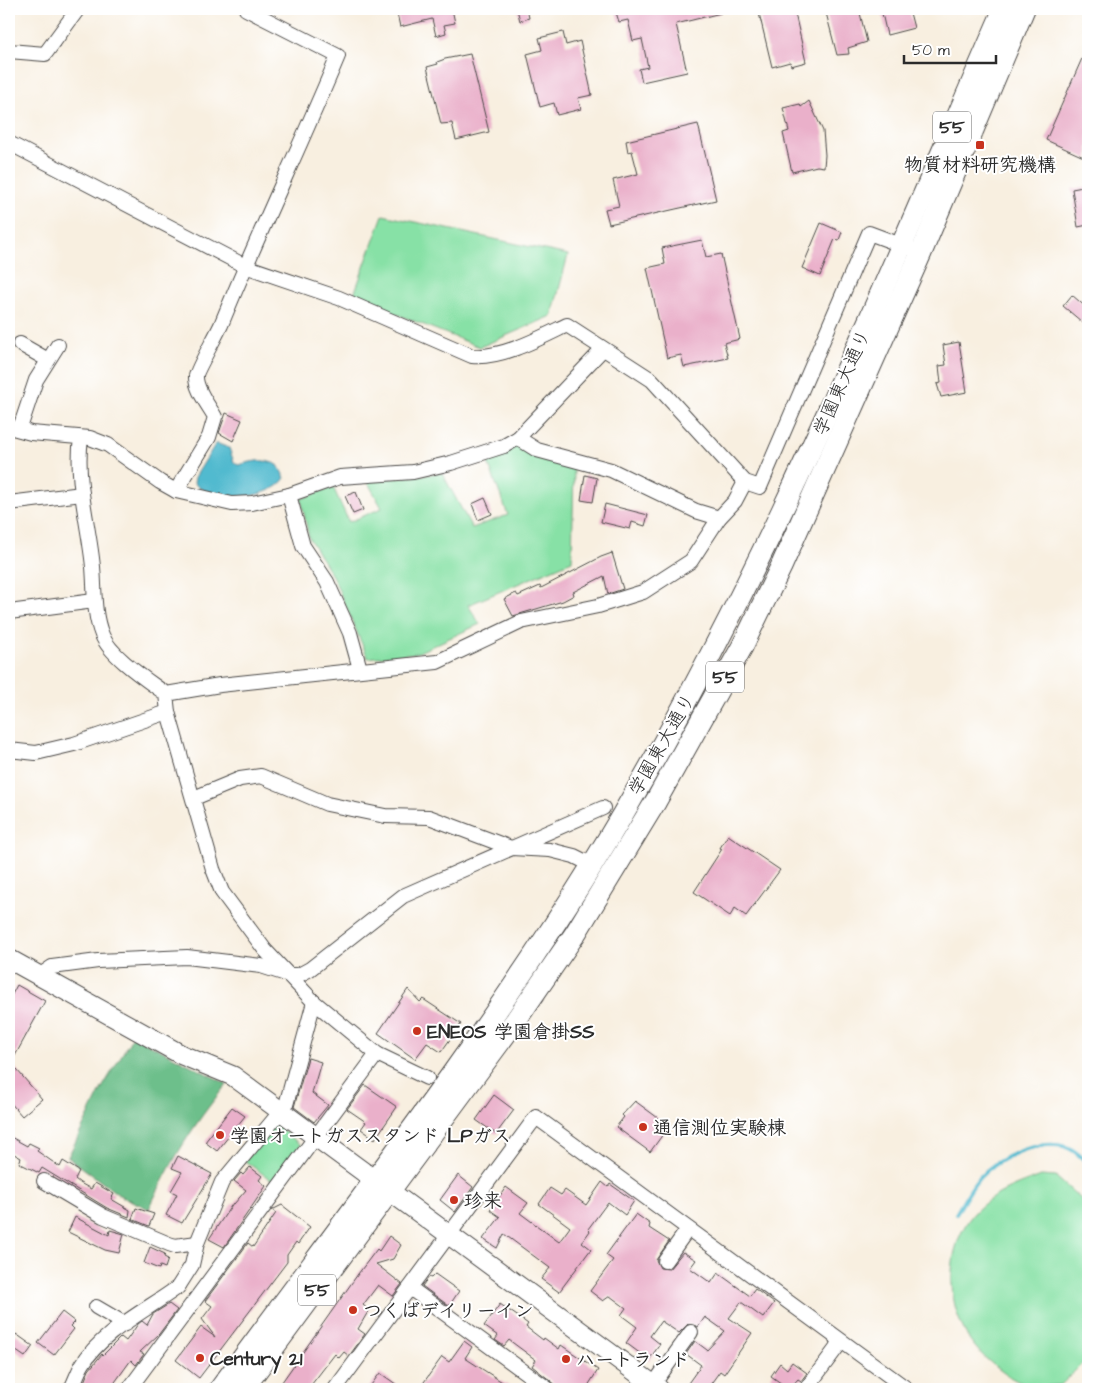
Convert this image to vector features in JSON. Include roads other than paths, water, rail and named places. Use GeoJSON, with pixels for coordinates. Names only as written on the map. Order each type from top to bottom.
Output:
{"type":"FeatureCollection","features":[{"type":"Feature","properties":{"kind":"main road","name":"学園東大通り"},"geometry":{"type":"LineString","coordinates":[[244,1389],[382,1186],[520,977],[592,865],[680,712],[761,558],[803,468],[1004,9]]}},
{"type":"Feature","properties":{"kind":"main road","name":"学園東大通り"},"geometry":{"type":"LineString","coordinates":[[220,1389],[516,1020],[575,934],[656,802],[742,647],[772,585],[921,253],[1024,9]]}},
{"type":"Feature","properties":{"kind":"street"},"geometry":{"type":"LineString","coordinates":[[9,51],[45,54],[78,9]]}},
{"type":"Feature","properties":{"kind":"street"},"geometry":{"type":"LineString","coordinates":[[176,491],[209,437],[215,417],[198,386],[196,375],[211,347],[244,266],[295,160],[338,56],[246,9]]}},
{"type":"Feature","properties":{"kind":"street"},"geometry":{"type":"LineString","coordinates":[[9,143],[244,266],[339,298],[472,356],[484,357],[499,354],[567,325],[652,380],[745,482],[760,487],[869,233],[921,253]]}},
{"type":"Feature","properties":{"kind":"street"},"geometry":{"type":"LineString","coordinates":[[20,344],[48,360]]}},
{"type":"Feature","properties":{"kind":"street"},"geometry":{"type":"LineString","coordinates":[[58,345],[36,380],[14,427],[31,433],[90,438],[108,445],[160,482],[176,491],[232,504],[252,503],[289,495],[340,477],[413,472],[451,463],[504,446],[518,438],[604,349]]}},
{"type":"Feature","properties":{"kind":"street"},"geometry":{"type":"LineString","coordinates":[[81,438],[82,494],[92,566],[94,601],[102,636],[122,660],[166,694],[168,712],[213,869],[222,892],[265,950],[314,1002],[377,1054],[427,1078]]}},
{"type":"Feature","properties":{"kind":"street"},"geometry":{"type":"LineString","coordinates":[[518,438],[537,450],[611,470],[696,511],[719,518]]}},
{"type":"Feature","properties":{"kind":"street"},"geometry":{"type":"LineString","coordinates":[[166,694],[220,685],[437,662],[521,622],[598,606],[643,592],[691,561],[719,518],[736,501],[745,482]]}},
{"type":"Feature","properties":{"kind":"street"},"geometry":{"type":"LineString","coordinates":[[9,503],[82,494]]}},
{"type":"Feature","properties":{"kind":"street"},"geometry":{"type":"LineString","coordinates":[[289,495],[304,546],[327,582],[350,633],[360,669]]}},
{"type":"Feature","properties":{"kind":"street"},"geometry":{"type":"LineString","coordinates":[[9,612],[94,601]]}},
{"type":"Feature","properties":{"kind":"street"},"geometry":{"type":"LineString","coordinates":[[9,750],[36,753],[74,744],[168,712]]}},
{"type":"Feature","properties":{"kind":"street"},"geometry":{"type":"LineString","coordinates":[[194,798],[240,779],[261,776],[327,804],[385,816],[429,818],[511,848],[550,850],[574,856],[592,865]]}},
{"type":"Feature","properties":{"kind":"street"},"geometry":{"type":"LineString","coordinates":[[39,976],[52,967],[187,957],[261,966],[289,975],[299,975],[310,969],[403,896],[603,808]]}},
{"type":"Feature","properties":{"kind":"street"},"geometry":{"type":"LineString","coordinates":[[9,959],[182,1055],[233,1076],[656,1387],[691,1332]]}},
{"type":"Feature","properties":{"kind":"street"},"geometry":{"type":"LineString","coordinates":[[71,1389],[83,1363],[96,1348],[125,1324],[178,1287],[192,1265],[197,1243],[222,1182],[286,1105],[314,1002]]}},
{"type":"Feature","properties":{"kind":"street"},"geometry":{"type":"LineString","coordinates":[[129,1389],[377,1054]]}},
{"type":"Feature","properties":{"kind":"street"},"geometry":{"type":"LineString","coordinates":[[335,1389],[536,1117],[907,1389]]}},
{"type":"Feature","properties":{"kind":"street"},"geometry":{"type":"LineString","coordinates":[[44,1181],[103,1216],[169,1244],[175,1246],[197,1243]]}},
{"type":"Feature","properties":{"kind":"street"},"geometry":{"type":"LineString","coordinates":[[665,1261],[688,1229]]}},
{"type":"Feature","properties":{"kind":"street"},"geometry":{"type":"LineString","coordinates":[[410,1288],[548,1389]]}},
{"type":"Feature","properties":{"kind":"street"},"geometry":{"type":"LineString","coordinates":[[96,1307],[125,1324]]}},
{"type":"Feature","properties":{"kind":"street"},"geometry":{"type":"LineString","coordinates":[[806,1389],[841,1342]]}},
{"type":"Feature","properties":{"kind":"water"},"geometry":{"type":"Polygon","coordinates":[[[216,443],[229,448],[234,462],[238,465],[249,462],[268,461],[278,465],[285,478],[278,486],[267,491],[241,497],[214,494],[202,489],[194,483],[195,477],[216,443]]]}},
{"type":"Feature","properties":{"kind":"waterway"},"geometry":{"type":"LineString","coordinates":[[956,1214],[979,1178],[996,1163],[1019,1152],[1044,1145],[1055,1145],[1072,1150],[1088,1163]]}},
{"type":"Feature","properties":{"kind":"place","name":"物質材料研究機構"},"geometry":{"type":"Point","coordinates":[980,145]}},
{"type":"Feature","properties":{"kind":"place","name":"ENEOS 学園倉掛SS"},"geometry":{"type":"Point","coordinates":[417,1031]}},
{"type":"Feature","properties":{"kind":"place","name":"通信測位実験棟"},"geometry":{"type":"Point","coordinates":[643,1127]}},
{"type":"Feature","properties":{"kind":"place","name":"学園オートガススタンド LPガス"},"geometry":{"type":"Point","coordinates":[220,1135]}},
{"type":"Feature","properties":{"kind":"place","name":"珍来"},"geometry":{"type":"Point","coordinates":[454,1200]}},
{"type":"Feature","properties":{"kind":"place","name":"つくばデイリーイン"},"geometry":{"type":"Point","coordinates":[353,1310]}},
{"type":"Feature","properties":{"kind":"place","name":"Century 21"},"geometry":{"type":"Point","coordinates":[200,1358]}},
{"type":"Feature","properties":{"kind":"place","name":"ハートランド"},"geometry":{"type":"Point","coordinates":[566,1359]}}]}
